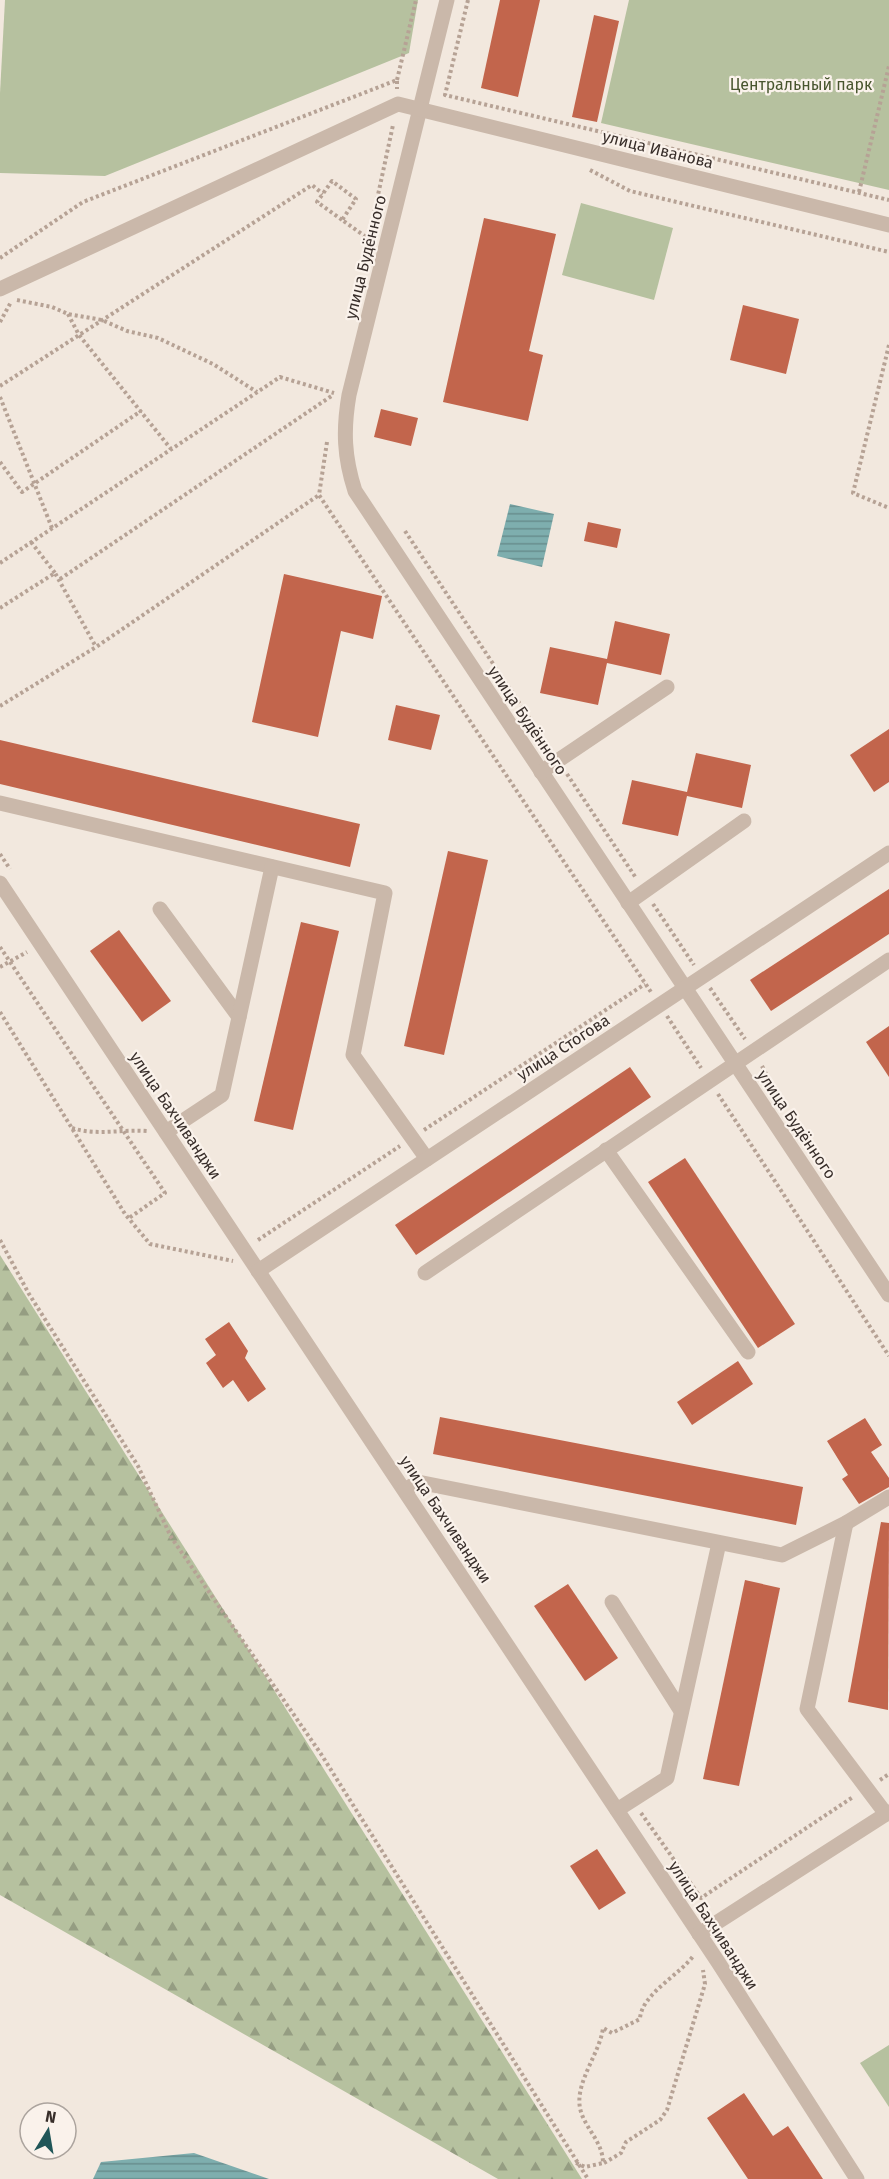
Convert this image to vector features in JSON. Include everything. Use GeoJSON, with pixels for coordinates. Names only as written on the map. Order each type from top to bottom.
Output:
{"type":"FeatureCollection","features":[{"type":"Feature","properties":{"kind":"street","name":"улица Будённого"},"geometry":{"type":"LineString","coordinates":[[447,0],[342,394],[346,461],[355,491],[889,1295]]}},
{"type":"Feature","properties":{"kind":"street","name":"улица Иванова"},"geometry":{"type":"LineString","coordinates":[[398,104],[889,225]]}},
{"type":"Feature","properties":{"kind":"street"},"geometry":{"type":"LineString","coordinates":[[0,289],[398,104]]}},
{"type":"Feature","properties":{"kind":"street"},"geometry":{"type":"LineString","coordinates":[[541,772],[667,687]]}},
{"type":"Feature","properties":{"kind":"street"},"geometry":{"type":"LineString","coordinates":[[0,803],[385,893],[353,1055],[426,1159]]}},
{"type":"Feature","properties":{"kind":"street"},"geometry":{"type":"LineString","coordinates":[[628,903],[744,821]]}},
{"type":"Feature","properties":{"kind":"street","name":"улица Стогова"},"geometry":{"type":"LineString","coordinates":[[256,1268],[426,1159],[889,853]]}},
{"type":"Feature","properties":{"kind":"street"},"geometry":{"type":"LineString","coordinates":[[166,1132],[222,1095],[272,867]]}},
{"type":"Feature","properties":{"kind":"street","name":"улица Бахчиванджи"},"geometry":{"type":"LineString","coordinates":[[0,883],[699,1934],[857,2179]]}},
{"type":"Feature","properties":{"kind":"street"},"geometry":{"type":"LineString","coordinates":[[159,909],[239,1017]]}},
{"type":"Feature","properties":{"kind":"street"},"geometry":{"type":"LineString","coordinates":[[425,1273],[734,1062],[889,960]]}},
{"type":"Feature","properties":{"kind":"street"},"geometry":{"type":"LineString","coordinates":[[606,1150],[748,1352]]}},
{"type":"Feature","properties":{"kind":"street"},"geometry":{"type":"LineString","coordinates":[[405,1490],[418,1482],[782,1555],[846,1523],[889,1497]]}},
{"type":"Feature","properties":{"kind":"street"},"geometry":{"type":"LineString","coordinates":[[699,1934],[887,1813],[866,1789],[807,1709],[846,1523]]}},
{"type":"Feature","properties":{"kind":"street"},"geometry":{"type":"LineString","coordinates":[[617,1810],[667,1778],[719,1543]]}},
{"type":"Feature","properties":{"kind":"street"},"geometry":{"type":"LineString","coordinates":[[612,1602],[681,1711]]}},
{"type":"Feature","properties":{"kind":"path"},"geometry":{"type":"LineString","coordinates":[[398,104],[397,80],[416,0]]}},
{"type":"Feature","properties":{"kind":"path"},"geometry":{"type":"LineString","coordinates":[[468,0],[445,95],[889,200]]}},
{"type":"Feature","properties":{"kind":"path"},"geometry":{"type":"LineString","coordinates":[[859,192],[889,66]]}},
{"type":"Feature","properties":{"kind":"path"},"geometry":{"type":"LineString","coordinates":[[0,258],[83,202],[397,80]]}},
{"type":"Feature","properties":{"kind":"path"},"geometry":{"type":"LineString","coordinates":[[579,164],[630,191],[889,252]]}},
{"type":"Feature","properties":{"kind":"path"},"geometry":{"type":"LineString","coordinates":[[342,220],[356,199],[332,181],[317,202],[342,220],[369,239]]}},
{"type":"Feature","properties":{"kind":"path"},"geometry":{"type":"LineString","coordinates":[[0,386],[312,185],[323,194]]}},
{"type":"Feature","properties":{"kind":"path"},"geometry":{"type":"LineString","coordinates":[[0,322],[13,299],[52,307],[68,314],[102,320],[127,331],[158,338],[213,364],[257,392]]}},
{"type":"Feature","properties":{"kind":"path"},"geometry":{"type":"LineString","coordinates":[[68,314],[79,335],[171,449]]}},
{"type":"Feature","properties":{"kind":"path"},"geometry":{"type":"LineString","coordinates":[[889,345],[854,493],[889,508]]}},
{"type":"Feature","properties":{"kind":"path"},"geometry":{"type":"LineString","coordinates":[[0,563],[280,377],[342,394]]}},
{"type":"Feature","properties":{"kind":"path"},"geometry":{"type":"LineString","coordinates":[[60,579],[342,394]]}},
{"type":"Feature","properties":{"kind":"path"},"geometry":{"type":"LineString","coordinates":[[0,397],[52,528]]}},
{"type":"Feature","properties":{"kind":"path"},"geometry":{"type":"LineString","coordinates":[[0,462],[22,492],[141,411]]}},
{"type":"Feature","properties":{"kind":"path"},"geometry":{"type":"LineString","coordinates":[[0,706],[96,647],[319,495]]}},
{"type":"Feature","properties":{"kind":"path"},"geometry":{"type":"LineString","coordinates":[[32,542],[60,579],[96,647]]}},
{"type":"Feature","properties":{"kind":"path"},"geometry":{"type":"LineString","coordinates":[[0,608],[55,573]]}},
{"type":"Feature","properties":{"kind":"path"},"geometry":{"type":"LineString","coordinates":[[0,967],[40,944]]}},
{"type":"Feature","properties":{"kind":"path"},"geometry":{"type":"LineString","coordinates":[[0,947],[165,1193],[129,1218]]}},
{"type":"Feature","properties":{"kind":"path"},"geometry":{"type":"LineString","coordinates":[[258,1240],[645,984]]}},
{"type":"Feature","properties":{"kind":"path"},"geometry":{"type":"LineString","coordinates":[[0,1012],[129,1218],[150,1244],[256,1268]]}},
{"type":"Feature","properties":{"kind":"path"},"geometry":{"type":"LineString","coordinates":[[72,1128],[100,1133],[122,1130],[166,1132]]}},
{"type":"Feature","properties":{"kind":"path"},"geometry":{"type":"LineString","coordinates":[[0,1240],[30,1294],[138,1466],[171,1537],[321,1754],[575,2162],[588,2179]]}},
{"type":"Feature","properties":{"kind":"path"},"geometry":{"type":"LineString","coordinates":[[701,1898],[889,1774]]}},
{"type":"Feature","properties":{"kind":"path"},"geometry":{"type":"LineString","coordinates":[[603,2163],[603,2152],[580,2107],[584,2078],[590,2060],[601,2044],[603,2028],[612,2033],[640,2019],[640,2012],[665,1982],[693,1957],[699,1934]]}},
{"type":"Feature","properties":{"kind":"path"},"geometry":{"type":"LineString","coordinates":[[575,2162],[585,2167],[603,2163],[621,2153],[626,2142],[660,2120],[667,2110],[705,1984],[703,1964]]}},
{"type":"Feature","properties":{"kind":"green space"},"geometry":{"type":"Polygon","coordinates":[[[5,0],[418,0],[409,53],[105,176],[0,173],[0,93],[5,0]]]}},
{"type":"Feature","properties":{"kind":"green space","name":"Центральный парк"},"geometry":{"type":"Polygon","coordinates":[[[629,0],[889,0],[889,190],[601,123],[629,0]]]}},
{"type":"Feature","properties":{"kind":"green space"},"geometry":{"type":"Polygon","coordinates":[[[581,203],[673,228],[654,300],[562,275],[581,203]]]}},
{"type":"Feature","properties":{"kind":"green space"},"geometry":{"type":"Polygon","coordinates":[[[0,1255],[582,2179],[498,2179],[0,1895],[0,1255]]]}},
{"type":"Feature","properties":{"kind":"green space"},"geometry":{"type":"Polygon","coordinates":[[[889,2045],[889,2107],[860,2063],[889,2045]]]}},
{"type":"Feature","properties":{"kind":"water"},"geometry":{"type":"Polygon","coordinates":[[[510,504],[554,514],[542,567],[497,556],[510,504]]]}},
{"type":"Feature","properties":{"kind":"water"},"geometry":{"type":"Polygon","coordinates":[[[194,2153],[269,2179],[93,2179],[101,2162],[194,2153]]]}},
{"type":"Feature","properties":{"kind":"building"},"geometry":{"type":"Polygon","coordinates":[[[500,0],[540,0],[518,97],[481,88],[500,0]]]}},
{"type":"Feature","properties":{"kind":"building"},"geometry":{"type":"Polygon","coordinates":[[[594,15],[619,21],[597,122],[572,117],[594,15]]]}},
{"type":"Feature","properties":{"kind":"building"},"geometry":{"type":"Polygon","coordinates":[[[484,218],[556,234],[529,351],[543,355],[528,421],[443,402],[484,218]]]}},
{"type":"Feature","properties":{"kind":"building"},"geometry":{"type":"Polygon","coordinates":[[[743,305],[799,319],[786,374],[730,360],[743,305]]]}},
{"type":"Feature","properties":{"kind":"building"},"geometry":{"type":"Polygon","coordinates":[[[381,409],[418,418],[411,446],[374,437],[381,409]]]}},
{"type":"Feature","properties":{"kind":"building"},"geometry":{"type":"Polygon","coordinates":[[[588,522],[621,529],[617,548],[584,541],[588,522]]]}},
{"type":"Feature","properties":{"kind":"building"},"geometry":{"type":"Polygon","coordinates":[[[284,574],[382,596],[373,639],[341,631],[318,737],[252,722],[284,574]]]}},
{"type":"Feature","properties":{"kind":"building"},"geometry":{"type":"Polygon","coordinates":[[[615,621],[670,634],[661,675],[607,663],[598,705],[540,693],[550,647],[607,659],[615,621]]]}},
{"type":"Feature","properties":{"kind":"building"},"geometry":{"type":"Polygon","coordinates":[[[396,705],[440,715],[431,750],[388,740],[396,705]]]}},
{"type":"Feature","properties":{"kind":"building"},"geometry":{"type":"Polygon","coordinates":[[[889,729],[889,782],[874,792],[850,755],[889,729]]]}},
{"type":"Feature","properties":{"kind":"building"},"geometry":{"type":"Polygon","coordinates":[[[0,740],[360,824],[350,867],[0,784],[0,740]]]}},
{"type":"Feature","properties":{"kind":"building"},"geometry":{"type":"Polygon","coordinates":[[[696,753],[751,765],[742,808],[687,796],[678,836],[622,824],[632,780],[687,792],[696,753]]]}},
{"type":"Feature","properties":{"kind":"building"},"geometry":{"type":"Polygon","coordinates":[[[448,851],[488,860],[444,1055],[404,1046],[448,851]]]}},
{"type":"Feature","properties":{"kind":"building"},"geometry":{"type":"Polygon","coordinates":[[[889,889],[889,934],[771,1011],[750,980],[889,889]]]}},
{"type":"Feature","properties":{"kind":"building"},"geometry":{"type":"Polygon","coordinates":[[[301,922],[339,931],[293,1130],[254,1121],[301,922]]]}},
{"type":"Feature","properties":{"kind":"building"},"geometry":{"type":"Polygon","coordinates":[[[119,930],[171,1001],[142,1022],[90,951],[119,930]]]}},
{"type":"Feature","properties":{"kind":"building"},"geometry":{"type":"Polygon","coordinates":[[[889,1026],[889,1077],[866,1042],[889,1026]]]}},
{"type":"Feature","properties":{"kind":"building"},"geometry":{"type":"Polygon","coordinates":[[[630,1067],[651,1097],[416,1255],[395,1225],[630,1067]]]}},
{"type":"Feature","properties":{"kind":"building"},"geometry":{"type":"Polygon","coordinates":[[[685,1158],[795,1324],[758,1348],[648,1182],[685,1158]]]}},
{"type":"Feature","properties":{"kind":"building"},"geometry":{"type":"Polygon","coordinates":[[[229,1322],[248,1351],[245,1358],[266,1389],[248,1402],[233,1380],[223,1388],[206,1363],[216,1355],[205,1339],[229,1322]]]}},
{"type":"Feature","properties":{"kind":"building"},"geometry":{"type":"Polygon","coordinates":[[[738,1361],[753,1384],[692,1425],[677,1402],[738,1361]]]}},
{"type":"Feature","properties":{"kind":"building"},"geometry":{"type":"Polygon","coordinates":[[[440,1417],[803,1487],[796,1525],[433,1454],[440,1417]]]}},
{"type":"Feature","properties":{"kind":"building"},"geometry":{"type":"Polygon","coordinates":[[[865,1418],[882,1445],[871,1452],[889,1478],[889,1487],[859,1504],[842,1479],[848,1475],[827,1441],[865,1418]]]}},
{"type":"Feature","properties":{"kind":"building"},"geometry":{"type":"Polygon","coordinates":[[[881,1522],[889,1523],[888,1710],[848,1702],[881,1522]]]}},
{"type":"Feature","properties":{"kind":"building"},"geometry":{"type":"Polygon","coordinates":[[[745,1580],[780,1588],[739,1786],[703,1779],[745,1580]]]}},
{"type":"Feature","properties":{"kind":"building"},"geometry":{"type":"Polygon","coordinates":[[[568,1584],[618,1658],[585,1681],[534,1606],[568,1584]]]}},
{"type":"Feature","properties":{"kind":"building"},"geometry":{"type":"Polygon","coordinates":[[[597,1849],[626,1893],[599,1910],[570,1866],[597,1849]]]}},
{"type":"Feature","properties":{"kind":"building"},"geometry":{"type":"Polygon","coordinates":[[[744,2093],[773,2136],[788,2126],[823,2179],[748,2179],[707,2118],[744,2093]]]}}]}
